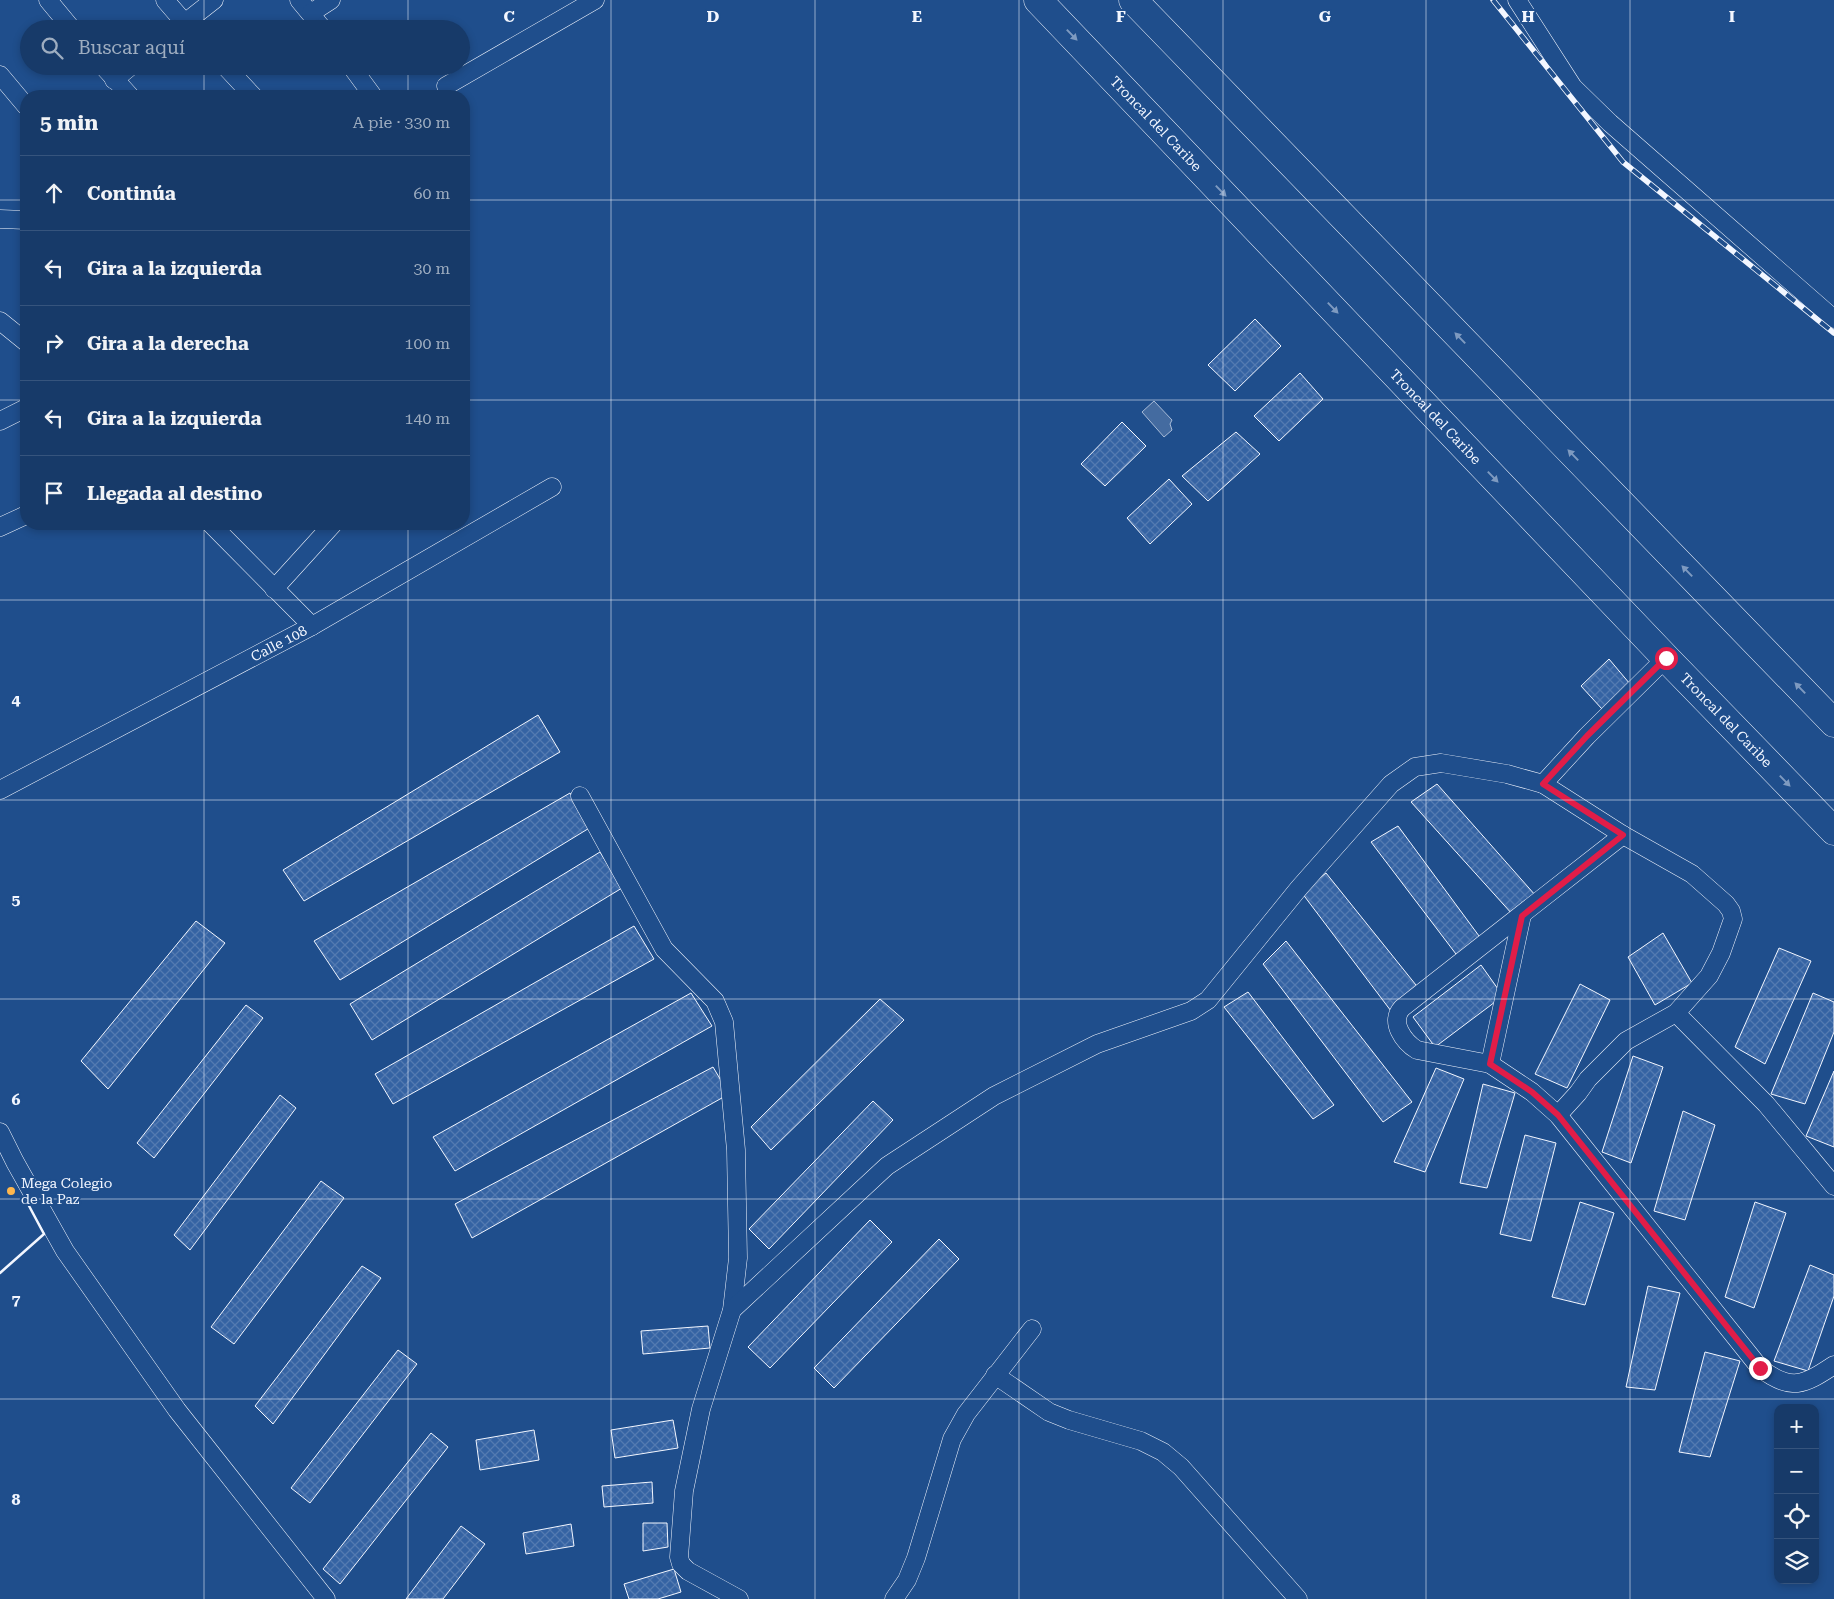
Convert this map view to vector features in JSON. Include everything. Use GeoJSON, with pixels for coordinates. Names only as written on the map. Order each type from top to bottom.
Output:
{"type":"FeatureCollection","features":[{"type":"Feature","properties":{"kind":"highway","name":"Troncal del Caribe"},"geometry":{"type":"LineString","coordinates":[[1038,0],[1834,832]]}},
{"type":"Feature","properties":{"kind":"highway"},"geometry":{"type":"LineString","coordinates":[[1133,0],[1834,723]]}},
{"type":"Feature","properties":{"kind":"street"},"geometry":{"type":"LineString","coordinates":[[48,0],[65,20]]}},
{"type":"Feature","properties":{"kind":"street"},"geometry":{"type":"LineString","coordinates":[[165,0],[179,20]]}},
{"type":"Feature","properties":{"kind":"street"},"geometry":{"type":"LineString","coordinates":[[192,20],[214,0]]}},
{"type":"Feature","properties":{"kind":"street"},"geometry":{"type":"LineString","coordinates":[[316,20],[305,6],[331,0]]}},
{"type":"Feature","properties":{"kind":"street"},"geometry":{"type":"LineString","coordinates":[[470,72],[595,0]]}},
{"type":"Feature","properties":{"kind":"street"},"geometry":{"type":"LineString","coordinates":[[1517,0],[1573,87],[1617,130],[1834,320]]}},
{"type":"Feature","properties":{"kind":"street"},"geometry":{"type":"LineString","coordinates":[[0,75],[20,99]]}},
{"type":"Feature","properties":{"kind":"street"},"geometry":{"type":"LineString","coordinates":[[110,75],[124,90]]}},
{"type":"Feature","properties":{"kind":"street"},"geometry":{"type":"LineString","coordinates":[[233,75],[247,90]]}},
{"type":"Feature","properties":{"kind":"street"},"geometry":{"type":"LineString","coordinates":[[358,75],[369,90]]}},
{"type":"Feature","properties":{"kind":"street"},"geometry":{"type":"LineString","coordinates":[[446,86],[465,75]]}},
{"type":"Feature","properties":{"kind":"street"},"geometry":{"type":"LineString","coordinates":[[0,219],[20,220]]}},
{"type":"Feature","properties":{"kind":"street"},"geometry":{"type":"LineString","coordinates":[[0,321],[20,337]]}},
{"type":"Feature","properties":{"kind":"street"},"geometry":{"type":"LineString","coordinates":[[0,421],[20,411]]}},
{"type":"Feature","properties":{"kind":"street","name":"Calle 108"},"geometry":{"type":"LineString","coordinates":[[0,790],[312,626],[552,487]]}},
{"type":"Feature","properties":{"kind":"street"},"geometry":{"type":"LineString","coordinates":[[0,527],[20,518]]}},
{"type":"Feature","properties":{"kind":"street"},"geometry":{"type":"LineString","coordinates":[[218,530],[312,626]]}},
{"type":"Feature","properties":{"kind":"street"},"geometry":{"type":"LineString","coordinates":[[274,589],[328,530]]}},
{"type":"Feature","properties":{"kind":"street"},"geometry":{"type":"LineString","coordinates":[[1543,784],[1587,736],[1666,658]]}},
{"type":"Feature","properties":{"kind":"street"},"geometry":{"type":"LineString","coordinates":[[732,1310],[887,1166],[994,1096],[1097,1044],[1191,1011],[1208,1000],[1299,888],[1378,798],[1391,784],[1415,767],[1441,763],[1507,774],[1543,784],[1623,835],[1692,874],[1726,904],[1731,911],[1733,919],[1721,953],[1709,976],[1676,1013],[1626,1041],[1588,1079],[1558,1115]]}},
{"type":"Feature","properties":{"kind":"street"},"geometry":{"type":"LineString","coordinates":[[580,796],[664,949],[714,1001],[724,1022],[738,1175],[738,1258],[732,1310],[701,1409],[684,1491],[679,1557],[681,1564],[688,1571],[739,1599]]}},
{"type":"Feature","properties":{"kind":"street"},"geometry":{"type":"LineString","coordinates":[[1623,835],[1522,916],[1402,1008],[1397,1014],[1398,1028],[1409,1045],[1417,1050],[1490,1064],[1532,1092],[1558,1115],[1760,1368],[1772,1377],[1787,1384],[1799,1383],[1814,1378],[1834,1365]]}},
{"type":"Feature","properties":{"kind":"street"},"geometry":{"type":"LineString","coordinates":[[1490,1064],[1522,916]]}},
{"type":"Feature","properties":{"kind":"street"},"geometry":{"type":"LineString","coordinates":[[1676,1013],[1766,1104],[1834,1186]]}},
{"type":"Feature","properties":{"kind":"street"},"geometry":{"type":"LineString","coordinates":[[0,1132],[65,1251],[177,1410],[326,1599]]}},
{"type":"Feature","properties":{"kind":"street"},"geometry":{"type":"LineString","coordinates":[[894,1599],[907,1580],[916,1558],[952,1439],[966,1414],[1032,1328]]}},
{"type":"Feature","properties":{"kind":"street"},"geometry":{"type":"LineString","coordinates":[[995,1375],[1049,1412],[1069,1420],[1141,1441],[1163,1452],[1180,1467],[1298,1599]]}},
{"type":"Feature","properties":{"kind":"water"},"geometry":{"type":"Polygon","coordinates":[[[1154,401],[1172,420],[1170,424],[1172,430],[1164,437],[1142,412],[1154,401]]]}},
{"type":"Feature","properties":{"kind":"building"},"geometry":{"type":"Polygon","coordinates":[[[1255,319],[1281,346],[1235,391],[1208,365],[1255,319]]]}},
{"type":"Feature","properties":{"kind":"building"},"geometry":{"type":"Polygon","coordinates":[[[1300,373],[1323,399],[1279,441],[1254,416],[1300,373]]]}},
{"type":"Feature","properties":{"kind":"building"},"geometry":{"type":"Polygon","coordinates":[[[1122,422],[1146,446],[1105,486],[1081,464],[1122,422]]]}},
{"type":"Feature","properties":{"kind":"building"},"geometry":{"type":"Polygon","coordinates":[[[1236,432],[1260,454],[1208,501],[1182,476],[1236,432]]]}},
{"type":"Feature","properties":{"kind":"building"},"geometry":{"type":"Polygon","coordinates":[[[1169,479],[1192,504],[1150,544],[1127,518],[1169,479]]]}},
{"type":"Feature","properties":{"kind":"building"},"geometry":{"type":"Polygon","coordinates":[[[1609,659],[1630,684],[1602,709],[1581,686],[1609,659]]]}},
{"type":"Feature","properties":{"kind":"building"},"geometry":{"type":"Polygon","coordinates":[[[538,715],[560,752],[304,901],[283,870],[538,715]]]}},
{"type":"Feature","properties":{"kind":"building"},"geometry":{"type":"Polygon","coordinates":[[[1437,784],[1536,896],[1513,915],[1411,802],[1437,784]]]}},
{"type":"Feature","properties":{"kind":"building"},"geometry":{"type":"Polygon","coordinates":[[[570,793],[591,827],[340,980],[314,941],[570,793]]]}},
{"type":"Feature","properties":{"kind":"building"},"geometry":{"type":"Polygon","coordinates":[[[1398,826],[1482,940],[1459,958],[1371,842],[1398,826]]]}},
{"type":"Feature","properties":{"kind":"building"},"geometry":{"type":"Polygon","coordinates":[[[600,852],[622,888],[372,1040],[350,1004],[600,852]]]}},
{"type":"Feature","properties":{"kind":"building"},"geometry":{"type":"Polygon","coordinates":[[[1326,873],[1420,990],[1391,1011],[1302,893],[1326,873]]]}},
{"type":"Feature","properties":{"kind":"building"},"geometry":{"type":"Polygon","coordinates":[[[196,921],[225,943],[108,1089],[81,1061],[196,921]]]}},
{"type":"Feature","properties":{"kind":"building"},"geometry":{"type":"Polygon","coordinates":[[[634,926],[654,959],[393,1104],[375,1074],[634,926]]]}},
{"type":"Feature","properties":{"kind":"building"},"geometry":{"type":"Polygon","coordinates":[[[1663,933],[1692,983],[1655,1005],[1628,957],[1663,933]]]}},
{"type":"Feature","properties":{"kind":"building"},"geometry":{"type":"Polygon","coordinates":[[[1286,941],[1412,1102],[1383,1122],[1263,964],[1286,941]]]}},
{"type":"Feature","properties":{"kind":"building"},"geometry":{"type":"Polygon","coordinates":[[[1779,948],[1811,961],[1765,1064],[1735,1047],[1779,948]]]}},
{"type":"Feature","properties":{"kind":"building"},"geometry":{"type":"Polygon","coordinates":[[[1481,965],[1503,996],[1435,1047],[1413,1017],[1481,965]]]}},
{"type":"Feature","properties":{"kind":"building"},"geometry":{"type":"Polygon","coordinates":[[[1580,984],[1610,1000],[1567,1088],[1535,1074],[1580,984]]]}},
{"type":"Feature","properties":{"kind":"building"},"geometry":{"type":"Polygon","coordinates":[[[1248,992],[1334,1105],[1313,1119],[1224,1007],[1248,992]]]}},
{"type":"Feature","properties":{"kind":"building"},"geometry":{"type":"Polygon","coordinates":[[[691,993],[712,1026],[455,1171],[433,1137],[691,993]]]}},
{"type":"Feature","properties":{"kind":"building"},"geometry":{"type":"Polygon","coordinates":[[[1813,993],[1834,1002],[1834,1032],[1805,1104],[1771,1094],[1813,993]]]}},
{"type":"Feature","properties":{"kind":"building"},"geometry":{"type":"Polygon","coordinates":[[[880,999],[904,1020],[771,1150],[751,1127],[880,999]]]}},
{"type":"Feature","properties":{"kind":"building"},"geometry":{"type":"Polygon","coordinates":[[[246,1005],[263,1018],[154,1158],[137,1143],[246,1005]]]}},
{"type":"Feature","properties":{"kind":"building"},"geometry":{"type":"Polygon","coordinates":[[[1633,1056],[1663,1067],[1631,1163],[1602,1152],[1633,1056]]]}},
{"type":"Feature","properties":{"kind":"building"},"geometry":{"type":"Polygon","coordinates":[[[713,1067],[729,1094],[472,1238],[455,1204],[713,1067]]]}},
{"type":"Feature","properties":{"kind":"building"},"geometry":{"type":"Polygon","coordinates":[[[1436,1068],[1464,1079],[1425,1172],[1394,1162],[1436,1068]]]}},
{"type":"Feature","properties":{"kind":"building"},"geometry":{"type":"Polygon","coordinates":[[[1834,1071],[1834,1147],[1806,1136],[1834,1071]]]}},
{"type":"Feature","properties":{"kind":"building"},"geometry":{"type":"Polygon","coordinates":[[[1483,1084],[1515,1093],[1487,1188],[1460,1183],[1483,1084]]]}},
{"type":"Feature","properties":{"kind":"building"},"geometry":{"type":"Polygon","coordinates":[[[280,1095],[296,1108],[190,1250],[174,1235],[280,1095]]]}},
{"type":"Feature","properties":{"kind":"building"},"geometry":{"type":"Polygon","coordinates":[[[873,1101],[893,1120],[769,1249],[749,1229],[873,1101]]]}},
{"type":"Feature","properties":{"kind":"building"},"geometry":{"type":"Polygon","coordinates":[[[1683,1111],[1715,1125],[1685,1220],[1654,1211],[1683,1111]]]}},
{"type":"Feature","properties":{"kind":"building"},"geometry":{"type":"Polygon","coordinates":[[[1525,1135],[1556,1143],[1531,1241],[1500,1234],[1525,1135]]]}},
{"type":"Feature","properties":{"kind":"building"},"geometry":{"type":"Polygon","coordinates":[[[321,1181],[344,1198],[234,1344],[211,1327],[321,1181]]]}},
{"type":"Feature","properties":{"kind":"building"},"geometry":{"type":"Polygon","coordinates":[[[1580,1202],[1614,1213],[1585,1305],[1552,1297],[1580,1202]]]}},
{"type":"Feature","properties":{"kind":"building"},"geometry":{"type":"Polygon","coordinates":[[[1755,1202],[1786,1213],[1754,1308],[1725,1297],[1755,1202]]]}},
{"type":"Feature","properties":{"kind":"building"},"geometry":{"type":"Polygon","coordinates":[[[870,1220],[892,1242],[770,1368],[748,1347],[870,1220]]]}},
{"type":"Feature","properties":{"kind":"building"},"geometry":{"type":"Polygon","coordinates":[[[939,1239],[959,1259],[834,1388],[814,1368],[939,1239]]]}},
{"type":"Feature","properties":{"kind":"building"},"geometry":{"type":"Polygon","coordinates":[[[1810,1265],[1834,1275],[1834,1296],[1808,1371],[1774,1361],[1810,1265]]]}},
{"type":"Feature","properties":{"kind":"building"},"geometry":{"type":"Polygon","coordinates":[[[362,1266],[381,1278],[273,1424],[255,1406],[362,1266]]]}},
{"type":"Feature","properties":{"kind":"building"},"geometry":{"type":"Polygon","coordinates":[[[1648,1286],[1680,1293],[1655,1390],[1626,1387],[1648,1286]]]}},
{"type":"Feature","properties":{"kind":"building"},"geometry":{"type":"Polygon","coordinates":[[[708,1326],[710,1348],[643,1354],[641,1331],[708,1326]]]}},
{"type":"Feature","properties":{"kind":"building"},"geometry":{"type":"Polygon","coordinates":[[[398,1350],[417,1364],[310,1503],[291,1488],[398,1350]]]}},
{"type":"Feature","properties":{"kind":"building"},"geometry":{"type":"Polygon","coordinates":[[[1705,1352],[1740,1361],[1710,1457],[1679,1452],[1705,1352]]]}},
{"type":"Feature","properties":{"kind":"building"},"geometry":{"type":"Polygon","coordinates":[[[673,1420],[678,1448],[615,1458],[611,1430],[673,1420]]]}},
{"type":"Feature","properties":{"kind":"building"},"geometry":{"type":"Polygon","coordinates":[[[534,1430],[539,1460],[480,1470],[476,1440],[534,1430]]]}},
{"type":"Feature","properties":{"kind":"building"},"geometry":{"type":"Polygon","coordinates":[[[431,1433],[448,1447],[340,1584],[323,1569],[431,1433]]]}},
{"type":"Feature","properties":{"kind":"building"},"geometry":{"type":"Polygon","coordinates":[[[652,1482],[653,1503],[604,1507],[602,1486],[652,1482]]]}},
{"type":"Feature","properties":{"kind":"building"},"geometry":{"type":"Polygon","coordinates":[[[643,1523],[667,1523],[668,1547],[643,1551],[643,1523]]]}},
{"type":"Feature","properties":{"kind":"building"},"geometry":{"type":"Polygon","coordinates":[[[571,1524],[574,1546],[526,1554],[523,1533],[571,1524]]]}},
{"type":"Feature","properties":{"kind":"building"},"geometry":{"type":"Polygon","coordinates":[[[461,1526],[485,1544],[443,1599],[406,1599],[461,1526]]]}},
{"type":"Feature","properties":{"kind":"building"},"geometry":{"type":"Polygon","coordinates":[[[674,1569],[681,1592],[658,1599],[629,1599],[624,1584],[674,1569]]]}},
{"type":"Feature","properties":{"kind":"railway"},"geometry":{"type":"LineString","coordinates":[[1493,0],[1623,162],[1834,333]]}},
{"type":"Feature","properties":{"kind":"wall"},"geometry":{"type":"LineString","coordinates":[[0,1273],[44,1234],[28,1204]]}},
{"type":"Feature","properties":{"kind":"place","name":"Mega Colegio de la Paz"},"geometry":{"type":"Point","coordinates":[11,1191]}},
{"type":"Feature","properties":{"kind":"route"},"geometry":{"type":"LineString","coordinates":[[1666,658],[1587,736],[1543,784],[1623,835],[1522,916],[1490,1064],[1532,1092],[1558,1115],[1760,1368]]}}]}
